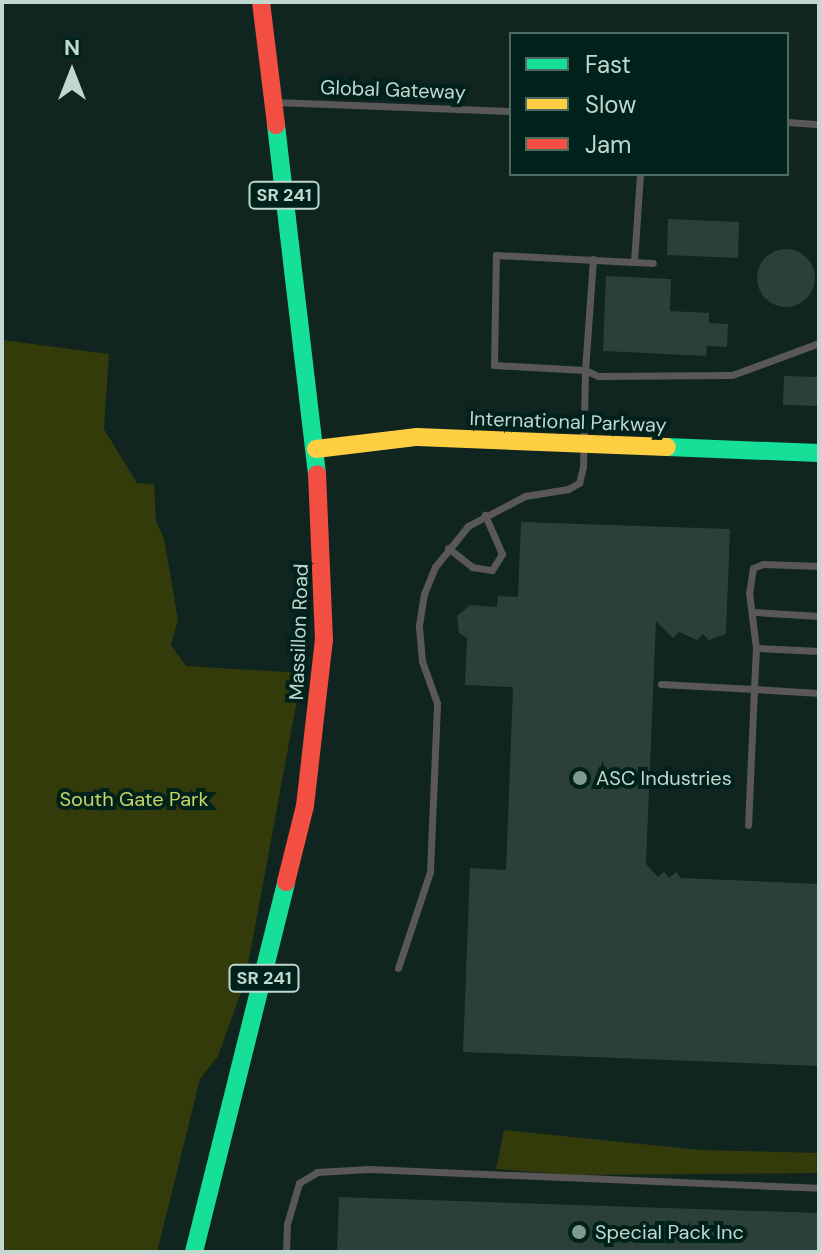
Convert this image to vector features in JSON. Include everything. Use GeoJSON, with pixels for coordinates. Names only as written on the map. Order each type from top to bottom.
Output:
{"type":"FeatureCollection","features":[{"type":"Feature","properties":{"kind":"main road","name":"Massillon Road"},"geometry":{"type":"LineString","coordinates":[[194,1252],[309,780],[324,640],[316,449],[261,2]]}},
{"type":"Feature","properties":{"kind":"main road","name":"International Parkway"},"geometry":{"type":"LineString","coordinates":[[316,449],[417,437],[819,453]]}},
{"type":"Feature","properties":{"kind":"lane","name":"Global Gateway"},"geometry":{"type":"LineString","coordinates":[[273,102],[509,111]]}},
{"type":"Feature","properties":{"kind":"lane"},"geometry":{"type":"LineString","coordinates":[[789,122],[819,124]]}},
{"type":"Feature","properties":{"kind":"lane"},"geometry":{"type":"LineString","coordinates":[[634,262],[640,176]]}},
{"type":"Feature","properties":{"kind":"lane"},"geometry":{"type":"LineString","coordinates":[[653,263],[496,255],[494,365],[585,370],[598,376],[654,379],[732,375],[819,343]]}},
{"type":"Feature","properties":{"kind":"lane"},"geometry":{"type":"LineString","coordinates":[[398,968],[430,872],[437,703],[422,661],[419,625],[424,594],[448,548],[485,515],[525,496],[579,483],[593,259]]}},
{"type":"Feature","properties":{"kind":"lane"},"geometry":{"type":"LineString","coordinates":[[448,548],[472,567],[492,570],[502,554],[485,515]]}},
{"type":"Feature","properties":{"kind":"lane"},"geometry":{"type":"LineString","coordinates":[[748,825],[756,648],[754,612],[749,592],[753,568],[763,564],[819,566]]}},
{"type":"Feature","properties":{"kind":"lane"},"geometry":{"type":"LineString","coordinates":[[754,612],[819,616]]}},
{"type":"Feature","properties":{"kind":"lane"},"geometry":{"type":"LineString","coordinates":[[756,648],[819,651]]}},
{"type":"Feature","properties":{"kind":"lane"},"geometry":{"type":"LineString","coordinates":[[661,684],[819,693]]}},
{"type":"Feature","properties":{"kind":"lane"},"geometry":{"type":"LineString","coordinates":[[286,1252],[287,1224],[299,1183],[317,1172],[369,1169],[819,1188]]}},
{"type":"Feature","properties":{"kind":"green space","name":"South Gate Park"},"geometry":{"type":"Polygon","coordinates":[[[2,340],[109,354],[104,429],[137,483],[154,484],[156,521],[164,538],[178,620],[171,645],[186,666],[302,673],[245,981],[218,1056],[200,1079],[157,1252],[2,1252],[2,340]]]}},
{"type":"Feature","properties":{"kind":"green space"},"geometry":{"type":"Polygon","coordinates":[[[504,1130],[701,1150],[819,1153],[819,1173],[573,1175],[496,1169],[504,1130]]]}},
{"type":"Feature","properties":{"kind":"building"},"geometry":{"type":"Polygon","coordinates":[[[668,219],[739,222],[738,258],[667,255],[668,219]]]}},
{"type":"Feature","properties":{"kind":"building"},"geometry":{"type":"Polygon","coordinates":[[[786,249],[797,251],[806,258],[813,267],[813,289],[806,298],[797,305],[786,307],[775,305],[766,298],[759,289],[757,278],[759,267],[766,258],[775,251],[786,249]]]}},
{"type":"Feature","properties":{"kind":"building"},"geometry":{"type":"Polygon","coordinates":[[[606,276],[671,279],[670,311],[709,313],[709,323],[728,324],[727,347],[707,346],[706,356],[603,351],[606,276]]]}},
{"type":"Feature","properties":{"kind":"building"},"geometry":{"type":"Polygon","coordinates":[[[784,376],[819,377],[819,406],[783,405],[784,376]]]}},
{"type":"Feature","properties":{"kind":"building","name":"ASC Industries"},"geometry":{"type":"Polygon","coordinates":[[[521,522],[730,529],[726,634],[709,640],[703,634],[697,640],[679,632],[673,638],[656,621],[646,864],[658,877],[664,872],[669,878],[676,872],[681,878],[819,884],[819,1066],[463,1052],[470,868],[506,870],[513,687],[465,685],[467,638],[459,633],[457,616],[470,605],[497,607],[498,596],[518,597],[521,522]]]}},
{"type":"Feature","properties":{"kind":"building","name":"Special Pack Inc"},"geometry":{"type":"Polygon","coordinates":[[[339,1197],[819,1213],[819,1252],[337,1252],[339,1197]]]}},
{"type":"Feature","properties":{"kind":"traffic: fast"},"geometry":{"type":"LineString","coordinates":[[276,125],[317,474]]}},
{"type":"Feature","properties":{"kind":"traffic: fast"},"geometry":{"type":"LineString","coordinates":[[667,447],[819,453]]}},
{"type":"Feature","properties":{"kind":"traffic: fast"},"geometry":{"type":"LineString","coordinates":[[194,1252],[286,882]]}},
{"type":"Feature","properties":{"kind":"traffic: slow"},"geometry":{"type":"LineString","coordinates":[[316,449],[417,437],[667,447]]}},
{"type":"Feature","properties":{"kind":"traffic: jam"},"geometry":{"type":"LineString","coordinates":[[261,2],[276,125]]}},
{"type":"Feature","properties":{"kind":"traffic: jam"},"geometry":{"type":"LineString","coordinates":[[286,882],[305,806],[324,640],[317,474]]}},
{"type":"Feature","properties":{"kind":"place","name":"ASC Industries"},"geometry":{"type":"Point","coordinates":[580,778]}},
{"type":"Feature","properties":{"kind":"place","name":"Special Pack Inc"},"geometry":{"type":"Point","coordinates":[579,1232]}}]}
